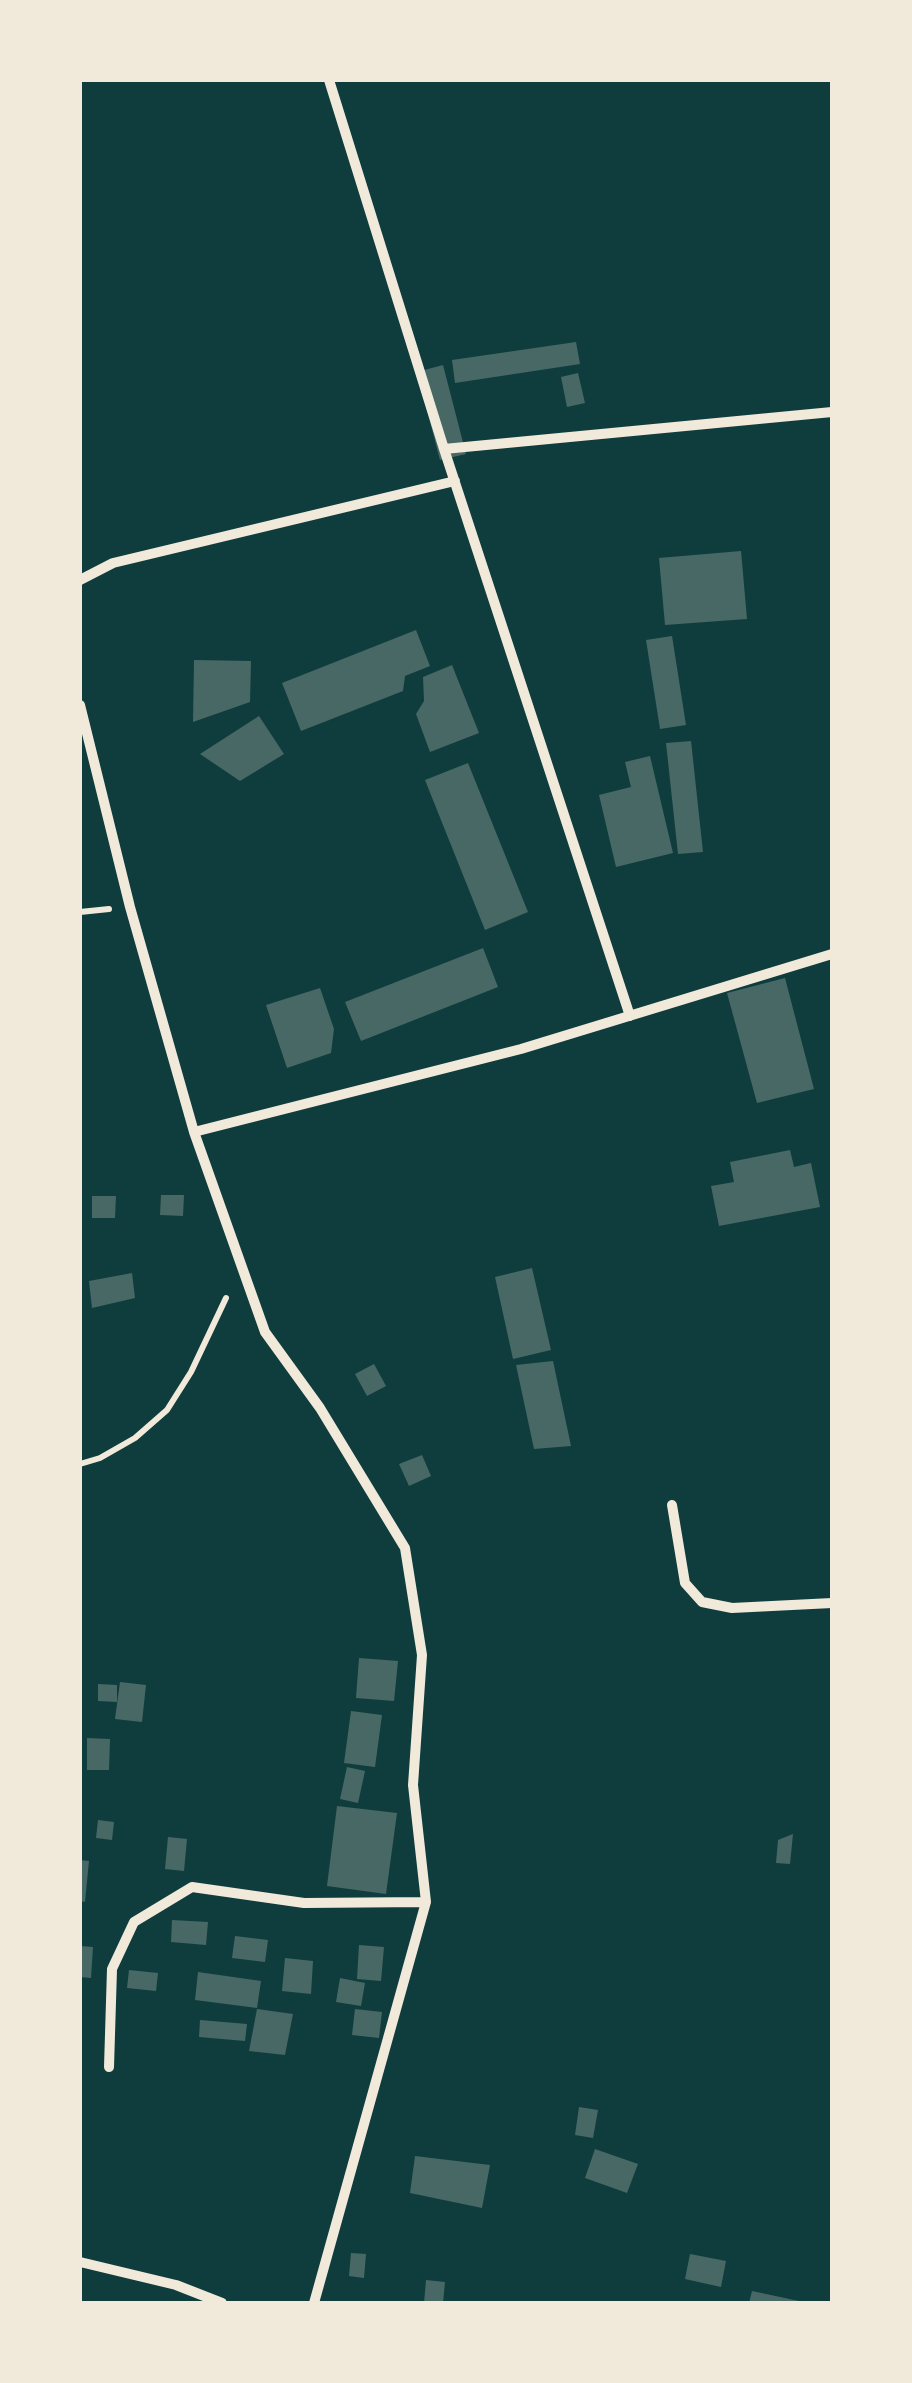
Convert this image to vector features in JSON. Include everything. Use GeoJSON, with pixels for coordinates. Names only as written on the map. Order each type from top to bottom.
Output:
{"type":"FeatureCollection","features":[{"type":"Feature","properties":{"kind":"street"},"geometry":{"type":"LineString","coordinates":[[328,80],[630,1016]]}},
{"type":"Feature","properties":{"kind":"street"},"geometry":{"type":"LineString","coordinates":[[444,449],[832,412]]}},
{"type":"Feature","properties":{"kind":"street"},"geometry":{"type":"LineString","coordinates":[[80,580],[113,563],[455,481]]}},
{"type":"Feature","properties":{"kind":"street"},"geometry":{"type":"LineString","coordinates":[[80,705],[130,908],[194,1132],[266,1332],[320,1408],[405,1548],[422,1655],[413,1785],[426,1902],[314,2303]]}},
{"type":"Feature","properties":{"kind":"street"},"geometry":{"type":"LineString","coordinates":[[194,1132],[521,1049],[832,954]]}},
{"type":"Feature","properties":{"kind":"street"},"geometry":{"type":"LineString","coordinates":[[672,1505],[685,1582],[702,1602],[732,1608],[832,1603]]}},
{"type":"Feature","properties":{"kind":"street"},"geometry":{"type":"LineString","coordinates":[[109,2067],[112,1969],[134,1922],[192,1888],[304,1903],[426,1902]]}},
{"type":"Feature","properties":{"kind":"street"},"geometry":{"type":"LineString","coordinates":[[80,2262],[176,2286],[222,2303]]}},
{"type":"Feature","properties":{"kind":"path"},"geometry":{"type":"LineString","coordinates":[[80,1464],[100,1458],[135,1438],[167,1410],[191,1372],[242,1265]]}},
{"type":"Feature","properties":{"kind":"building"},"geometry":{"type":"Polygon","coordinates":[[[576,342],[580,364],[455,383],[452,360],[576,342]]]}},
{"type":"Feature","properties":{"kind":"building"},"geometry":{"type":"Polygon","coordinates":[[[443,365],[466,454],[440,460],[417,372],[443,365]]]}},
{"type":"Feature","properties":{"kind":"building"},"geometry":{"type":"Polygon","coordinates":[[[578,373],[585,403],[567,407],[561,377],[578,373]]]}},
{"type":"Feature","properties":{"kind":"building"},"geometry":{"type":"Polygon","coordinates":[[[741,551],[747,619],[665,625],[659,558],[741,551]]]}},
{"type":"Feature","properties":{"kind":"building"},"geometry":{"type":"Polygon","coordinates":[[[416,630],[430,666],[405,676],[403,691],[301,731],[282,683],[416,630]]]}},
{"type":"Feature","properties":{"kind":"building"},"geometry":{"type":"Polygon","coordinates":[[[672,636],[686,725],[660,729],[646,640],[672,636]]]}},
{"type":"Feature","properties":{"kind":"building"},"geometry":{"type":"Polygon","coordinates":[[[194,660],[251,661],[250,702],[193,722],[194,660]]]}},
{"type":"Feature","properties":{"kind":"building"},"geometry":{"type":"Polygon","coordinates":[[[452,665],[479,733],[430,752],[416,714],[424,701],[423,677],[452,665]]]}},
{"type":"Feature","properties":{"kind":"building"},"geometry":{"type":"Polygon","coordinates":[[[259,716],[284,754],[240,781],[200,754],[259,716]]]}},
{"type":"Feature","properties":{"kind":"building"},"geometry":{"type":"Polygon","coordinates":[[[691,741],[703,852],[678,854],[666,743],[691,741]]]}},
{"type":"Feature","properties":{"kind":"building"},"geometry":{"type":"Polygon","coordinates":[[[650,756],[673,853],[616,867],[599,795],[631,787],[625,762],[650,756]]]}},
{"type":"Feature","properties":{"kind":"building"},"geometry":{"type":"Polygon","coordinates":[[[468,763],[528,912],[485,930],[425,780],[468,763]]]}},
{"type":"Feature","properties":{"kind":"building"},"geometry":{"type":"Polygon","coordinates":[[[483,948],[498,987],[361,1041],[345,1002],[483,948]]]}},
{"type":"Feature","properties":{"kind":"building"},"geometry":{"type":"Polygon","coordinates":[[[785,978],[814,1089],[757,1103],[727,993],[785,978]]]}},
{"type":"Feature","properties":{"kind":"building"},"geometry":{"type":"Polygon","coordinates":[[[320,988],[334,1029],[331,1053],[287,1068],[266,1005],[320,988]]]}},
{"type":"Feature","properties":{"kind":"building"},"geometry":{"type":"Polygon","coordinates":[[[790,1150],[794,1167],[811,1163],[820,1207],[719,1226],[711,1186],[734,1182],[730,1162],[790,1150]]]}},
{"type":"Feature","properties":{"kind":"building"},"geometry":{"type":"Polygon","coordinates":[[[161,1195],[184,1195],[183,1216],[160,1215],[161,1195]]]}},
{"type":"Feature","properties":{"kind":"building"},"geometry":{"type":"Polygon","coordinates":[[[92,1196],[116,1196],[115,1218],[92,1218],[92,1196]]]}},
{"type":"Feature","properties":{"kind":"building"},"geometry":{"type":"Polygon","coordinates":[[[532,1268],[551,1350],[513,1359],[495,1277],[532,1268]]]}},
{"type":"Feature","properties":{"kind":"building"},"geometry":{"type":"Polygon","coordinates":[[[132,1273],[135,1298],[92,1308],[89,1281],[132,1273]]]}},
{"type":"Feature","properties":{"kind":"building"},"geometry":{"type":"Polygon","coordinates":[[[553,1361],[571,1446],[534,1449],[516,1365],[553,1361]]]}},
{"type":"Feature","properties":{"kind":"building"},"geometry":{"type":"Polygon","coordinates":[[[374,1364],[386,1386],[367,1396],[355,1374],[374,1364]]]}},
{"type":"Feature","properties":{"kind":"building"},"geometry":{"type":"Polygon","coordinates":[[[422,1455],[431,1476],[409,1486],[399,1464],[422,1455]]]}},
{"type":"Feature","properties":{"kind":"building"},"geometry":{"type":"Polygon","coordinates":[[[359,1658],[398,1661],[394,1701],[356,1698],[359,1658]]]}},
{"type":"Feature","properties":{"kind":"building"},"geometry":{"type":"Polygon","coordinates":[[[120,1682],[146,1685],[142,1722],[115,1719],[120,1682]]]}},
{"type":"Feature","properties":{"kind":"building"},"geometry":{"type":"Polygon","coordinates":[[[98,1684],[117,1685],[117,1702],[98,1701],[98,1684]]]}},
{"type":"Feature","properties":{"kind":"building"},"geometry":{"type":"Polygon","coordinates":[[[351,1711],[382,1715],[375,1767],[344,1763],[351,1711]]]}},
{"type":"Feature","properties":{"kind":"building"},"geometry":{"type":"Polygon","coordinates":[[[87,1738],[110,1739],[109,1770],[87,1770],[87,1738]]]}},
{"type":"Feature","properties":{"kind":"building"},"geometry":{"type":"Polygon","coordinates":[[[347,1767],[365,1771],[358,1803],[340,1799],[347,1767]]]}},
{"type":"Feature","properties":{"kind":"building"},"geometry":{"type":"Polygon","coordinates":[[[337,1806],[397,1813],[386,1894],[327,1886],[337,1806]]]}},
{"type":"Feature","properties":{"kind":"building"},"geometry":{"type":"Polygon","coordinates":[[[98,1820],[114,1822],[112,1840],[96,1838],[98,1820]]]}},
{"type":"Feature","properties":{"kind":"building"},"geometry":{"type":"Polygon","coordinates":[[[793,1834],[790,1864],[776,1863],[778,1840],[793,1834]]]}},
{"type":"Feature","properties":{"kind":"building"},"geometry":{"type":"Polygon","coordinates":[[[168,1837],[187,1839],[184,1871],[165,1869],[168,1837]]]}},
{"type":"Feature","properties":{"kind":"building"},"geometry":{"type":"Polygon","coordinates":[[[80,1860],[89,1861],[85,1902],[80,1901],[80,1860]]]}},
{"type":"Feature","properties":{"kind":"building"},"geometry":{"type":"Polygon","coordinates":[[[172,1920],[208,1922],[206,1945],[171,1942],[172,1920]]]}},
{"type":"Feature","properties":{"kind":"building"},"geometry":{"type":"Polygon","coordinates":[[[235,1936],[268,1940],[265,1962],[232,1958],[235,1936]]]}},
{"type":"Feature","properties":{"kind":"building"},"geometry":{"type":"Polygon","coordinates":[[[359,1945],[384,1947],[381,1981],[357,1979],[359,1945]]]}},
{"type":"Feature","properties":{"kind":"building"},"geometry":{"type":"Polygon","coordinates":[[[80,1946],[93,1947],[91,1978],[80,1977],[80,1946]]]}},
{"type":"Feature","properties":{"kind":"building"},"geometry":{"type":"Polygon","coordinates":[[[285,1958],[313,1961],[311,1994],[282,1991],[285,1958]]]}},
{"type":"Feature","properties":{"kind":"building"},"geometry":{"type":"Polygon","coordinates":[[[129,1970],[158,1973],[156,1991],[127,1988],[129,1970]]]}},
{"type":"Feature","properties":{"kind":"building"},"geometry":{"type":"Polygon","coordinates":[[[198,1972],[261,1981],[257,2008],[195,2000],[198,1972]]]}},
{"type":"Feature","properties":{"kind":"building"},"geometry":{"type":"Polygon","coordinates":[[[340,1978],[365,1983],[361,2006],[336,2002],[340,1978]]]}},
{"type":"Feature","properties":{"kind":"building"},"geometry":{"type":"Polygon","coordinates":[[[257,2009],[293,2014],[285,2055],[249,2051],[257,2009]]]}},
{"type":"Feature","properties":{"kind":"building"},"geometry":{"type":"Polygon","coordinates":[[[355,2009],[382,2012],[379,2038],[352,2035],[355,2009]]]}},
{"type":"Feature","properties":{"kind":"building"},"geometry":{"type":"Polygon","coordinates":[[[200,2020],[247,2024],[245,2041],[199,2037],[200,2020]]]}},
{"type":"Feature","properties":{"kind":"building"},"geometry":{"type":"Polygon","coordinates":[[[579,2107],[598,2110],[593,2138],[575,2135],[579,2107]]]}},
{"type":"Feature","properties":{"kind":"building"},"geometry":{"type":"Polygon","coordinates":[[[595,2149],[638,2164],[627,2193],[585,2178],[595,2149]]]}},
{"type":"Feature","properties":{"kind":"building"},"geometry":{"type":"Polygon","coordinates":[[[415,2156],[490,2165],[482,2208],[410,2193],[415,2156]]]}},
{"type":"Feature","properties":{"kind":"building"},"geometry":{"type":"Polygon","coordinates":[[[351,2253],[366,2254],[364,2278],[349,2276],[351,2253]]]}},
{"type":"Feature","properties":{"kind":"building"},"geometry":{"type":"Polygon","coordinates":[[[690,2254],[726,2261],[721,2287],[685,2279],[690,2254]]]}},
{"type":"Feature","properties":{"kind":"building"},"geometry":{"type":"Polygon","coordinates":[[[426,2280],[445,2282],[443,2303],[424,2303],[426,2280]]]}},
{"type":"Feature","properties":{"kind":"building"},"geometry":{"type":"Polygon","coordinates":[[[752,2291],[799,2301],[799,2303],[749,2303],[752,2291]]]}}]}
